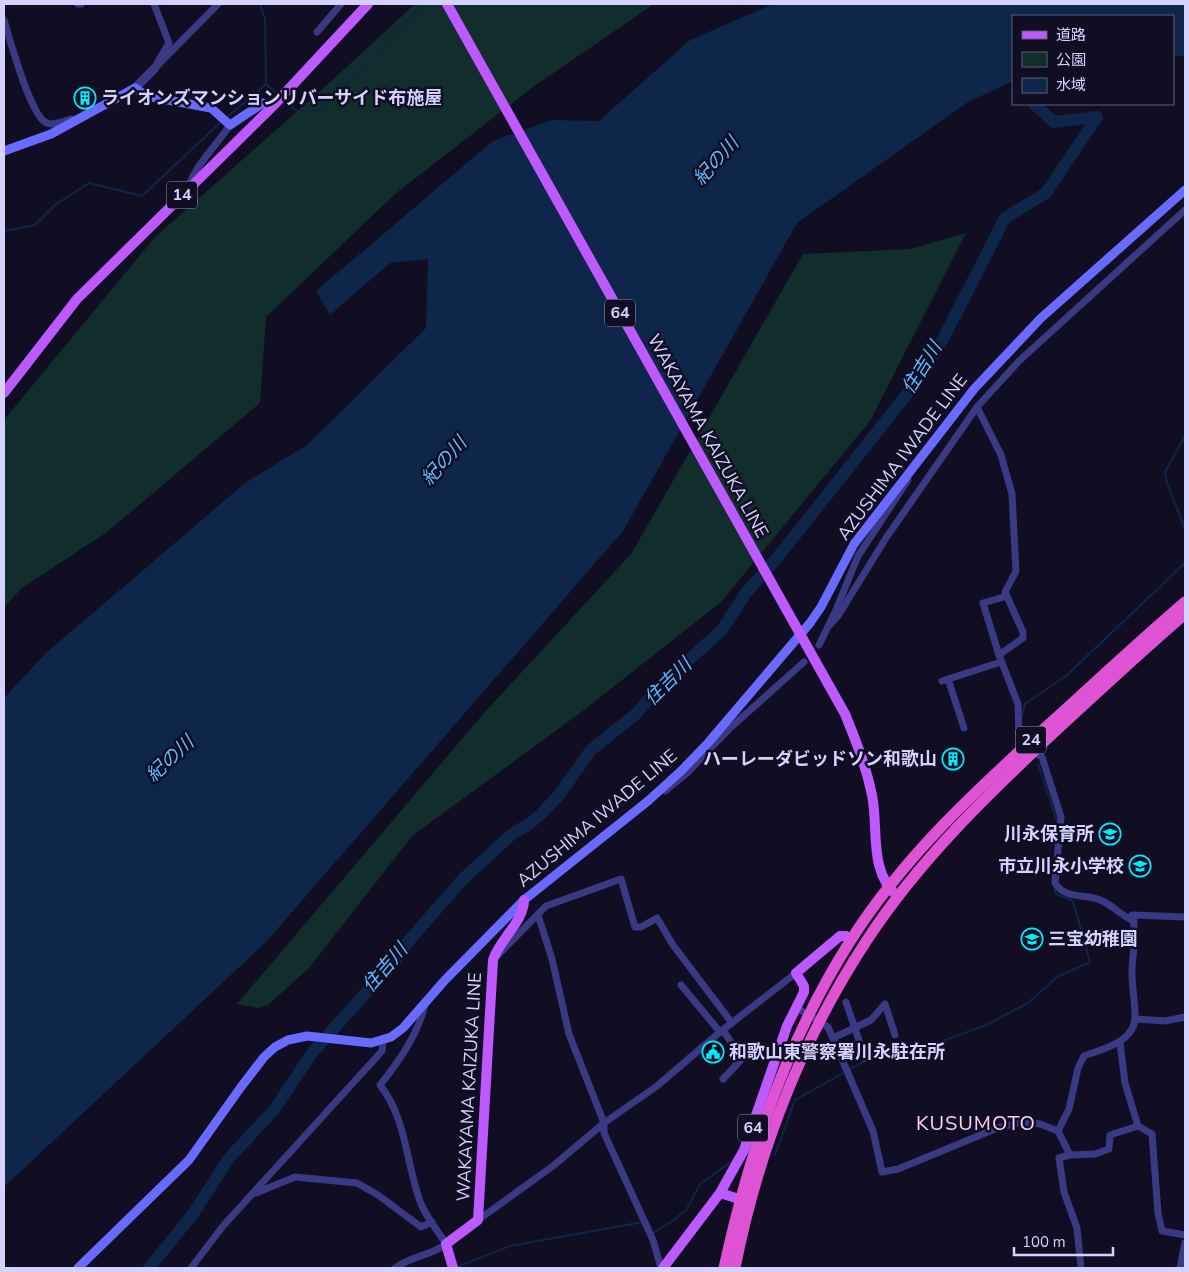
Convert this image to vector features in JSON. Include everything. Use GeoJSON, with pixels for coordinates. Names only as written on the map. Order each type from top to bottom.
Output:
{"type":"FeatureCollection","features":[{"type":"Feature","properties":{"kind":"highway","name":"24"},"geometry":{"type":"LineString","coordinates":[[735,1268],[763,1155],[790,1086],[820,1022],[867,940],[898,897],[964,818],[1029,749],[1185,602]]}},
{"type":"Feature","properties":{"kind":"highway","name":"24"},"geometry":{"type":"LineString","coordinates":[[724,1268],[739,1199],[761,1128],[809,1015],[851,940],[932,836],[989,777],[1029,749],[1185,614]]}},
{"type":"Feature","properties":{"kind":"main road","name":"14"},"geometry":{"type":"LineString","coordinates":[[4,393],[77,299],[273,106],[368,4]]}},
{"type":"Feature","properties":{"kind":"main road","name":"WAKAYAMA KAIZUKA LINE"},"geometry":{"type":"LineString","coordinates":[[447,4],[845,714],[864,764],[873,797],[878,870],[889,889],[898,897]]}},
{"type":"Feature","properties":{"kind":"main road"},"geometry":{"type":"LineString","coordinates":[[4,151],[51,134],[135,88],[146,96],[211,108],[228,124],[263,103],[273,106]]}},
{"type":"Feature","properties":{"kind":"main road","name":"AZUSHIMA IWADE LINE"},"geometry":{"type":"LineString","coordinates":[[78,1268],[189,1160],[264,1057],[275,1047],[288,1040],[307,1036],[371,1043],[391,1037],[404,1028],[425,1003],[524,900],[648,801],[708,743],[801,634],[821,607],[854,544],[974,389],[1010,348],[1041,318],[1185,190]]}},
{"type":"Feature","properties":{"kind":"main road","name":"WAKAYAMA KAIZUKA LINE"},"geometry":{"type":"LineString","coordinates":[[446,1244],[478,1220],[493,960],[496,950],[521,912],[524,900]]}},
{"type":"Feature","properties":{"kind":"main road"},"geometry":{"type":"LineString","coordinates":[[796,973],[840,936],[846,936],[851,940]]}},
{"type":"Feature","properties":{"kind":"main road","name":"64"},"geometry":{"type":"LineString","coordinates":[[662,1268],[720,1193],[751,1134],[787,1026],[802,997],[804,986],[796,973]]}},
{"type":"Feature","properties":{"kind":"main road"},"geometry":{"type":"LineString","coordinates":[[720,1193],[739,1199],[751,1199]]}},
{"type":"Feature","properties":{"kind":"main road"},"geometry":{"type":"LineString","coordinates":[[446,1244],[453,1268]]}},
{"type":"Feature","properties":{"kind":"street"},"geometry":{"type":"LineString","coordinates":[[154,4],[169,43],[155,68]]}},
{"type":"Feature","properties":{"kind":"street"},"geometry":{"type":"LineString","coordinates":[[135,88],[218,4]]}},
{"type":"Feature","properties":{"kind":"street"},"geometry":{"type":"LineString","coordinates":[[317,32],[341,4]]}},
{"type":"Feature","properties":{"kind":"street"},"geometry":{"type":"LineString","coordinates":[[4,20],[28,95],[38,114],[44,122],[49,123],[71,119],[75,122]]}},
{"type":"Feature","properties":{"kind":"street"},"geometry":{"type":"LineString","coordinates":[[188,190],[192,176],[216,146],[228,124]]}},
{"type":"Feature","properties":{"kind":"street"},"geometry":{"type":"LineString","coordinates":[[828,627],[838,616],[886,538],[977,407],[1019,361],[1185,210]]}},
{"type":"Feature","properties":{"kind":"street"},"geometry":{"type":"LineString","coordinates":[[964,728],[945,680],[1000,659],[1023,638],[1023,632],[1005,592],[1016,571],[1012,494],[1001,455],[977,407]]}},
{"type":"Feature","properties":{"kind":"street"},"geometry":{"type":"LineString","coordinates":[[818,645],[828,627],[858,556],[878,523],[906,484],[919,458]]}},
{"type":"Feature","properties":{"kind":"street"},"geometry":{"type":"LineString","coordinates":[[1007,596],[983,603],[1000,659],[1018,704],[1019,738],[1029,749],[1042,757],[1061,817],[1055,883],[1058,888],[1072,896],[1098,899],[1134,921]]}},
{"type":"Feature","properties":{"kind":"street"},"geometry":{"type":"LineString","coordinates":[[648,801],[659,796],[687,773],[729,729],[804,662]]}},
{"type":"Feature","properties":{"kind":"street"},"geometry":{"type":"LineString","coordinates":[[493,960],[546,906],[621,879],[635,927],[641,927],[657,918],[673,945],[732,1024]]}},
{"type":"Feature","properties":{"kind":"street"},"geometry":{"type":"LineString","coordinates":[[538,915],[552,959],[569,1034],[604,1123],[604,1133],[653,1240],[662,1268]]}},
{"type":"Feature","properties":{"kind":"street"},"geometry":{"type":"LineString","coordinates":[[1058,1131],[1069,1109],[1078,1068],[1084,1056],[1120,1042],[1133,1027],[1136,1019],[1132,973],[1136,936],[1132,915],[1185,917]]}},
{"type":"Feature","properties":{"kind":"street"},"geometry":{"type":"LineString","coordinates":[[478,1220],[554,1166],[604,1123],[657,1086],[722,1031],[796,973]]}},
{"type":"Feature","properties":{"kind":"street"},"geometry":{"type":"LineString","coordinates":[[682,985],[722,1031],[740,1056],[740,1061],[723,1079]]}},
{"type":"Feature","properties":{"kind":"street"},"geometry":{"type":"LineString","coordinates":[[846,1002],[864,1058]]}},
{"type":"Feature","properties":{"kind":"street"},"geometry":{"type":"LineString","coordinates":[[395,1268],[415,1256],[439,1249],[446,1244],[422,1205],[398,1118],[389,1096],[380,1085],[392,1071],[405,1048],[423,1014],[425,1003]]}},
{"type":"Feature","properties":{"kind":"street"},"geometry":{"type":"LineString","coordinates":[[834,1038],[871,1020],[885,1004],[895,1035]]}},
{"type":"Feature","properties":{"kind":"street"},"geometry":{"type":"LineString","coordinates":[[797,1008],[828,1027],[834,1038],[873,1131],[882,1172],[898,1169],[1000,1127],[1025,1122],[1040,1124],[1058,1131],[1070,1155]]}},
{"type":"Feature","properties":{"kind":"street"},"geometry":{"type":"LineString","coordinates":[[1136,1019],[1166,1021],[1185,1017]]}},
{"type":"Feature","properties":{"kind":"street"},"geometry":{"type":"LineString","coordinates":[[191,1268],[223,1226],[382,1051],[383,1040]]}},
{"type":"Feature","properties":{"kind":"street"},"geometry":{"type":"LineString","coordinates":[[1120,1042],[1125,1083],[1138,1126],[1152,1134],[1158,1213],[1162,1231],[1185,1235]]}},
{"type":"Feature","properties":{"kind":"street"},"geometry":{"type":"LineString","coordinates":[[1081,1268],[1077,1228],[1064,1192],[1059,1158],[1070,1155],[1095,1154],[1110,1149],[1110,1135],[1138,1126]]}},
{"type":"Feature","properties":{"kind":"street"},"geometry":{"type":"LineString","coordinates":[[254,1194],[295,1177],[357,1183],[378,1195],[421,1227],[432,1222]]}},
{"type":"Feature","properties":{"kind":"street"},"geometry":{"type":"LineString","coordinates":[[1180,1268],[1185,1244]]}},
{"type":"Feature","properties":{"kind":"green space"},"geometry":{"type":"Polygon","coordinates":[[[415,4],[654,4],[533,87],[395,194],[266,317],[260,403],[107,532],[22,588],[4,607],[4,420],[155,237],[327,85],[415,4]]]}},
{"type":"Feature","properties":{"kind":"green space"},"geometry":{"type":"Polygon","coordinates":[[[966,233],[870,421],[721,602],[584,710],[412,836],[309,968],[268,1005],[258,1008],[237,1004],[484,713],[631,554],[803,254],[911,249],[966,233]]]}},
{"type":"Feature","properties":{"kind":"water","name":"紀の川"},"geometry":{"type":"Polygon","coordinates":[[[773,4],[1185,4],[1185,56],[1174,56],[1174,15],[1012,15],[1012,81],[968,102],[797,223],[623,531],[266,942],[4,1187],[4,698],[46,653],[245,483],[307,445],[426,328],[428,259],[390,263],[330,315],[316,291],[493,141],[552,120],[599,121],[690,40],[773,4]]]}},
{"type":"Feature","properties":{"kind":"waterway"},"geometry":{"type":"LineString","coordinates":[[260,4],[265,19],[266,84],[277,94]]}},
{"type":"Feature","properties":{"kind":"waterway"},"geometry":{"type":"LineString","coordinates":[[286,102],[297,111],[317,112],[424,4]]}},
{"type":"Feature","properties":{"kind":"waterway"},"geometry":{"type":"LineString","coordinates":[[226,118],[266,84]]}},
{"type":"Feature","properties":{"kind":"waterway","name":"住吉川"},"geometry":{"type":"LineString","coordinates":[[149,1268],[193,1214],[229,1158],[274,1110],[312,1053],[397,958],[406,944],[463,879],[512,834],[541,814],[559,795],[591,750],[636,714],[665,681],[722,630],[745,594],[777,558],[919,379],[943,339],[1005,218],[1046,193],[1097,117],[1054,122],[1035,105]]}},
{"type":"Feature","properties":{"kind":"waterway"},"geometry":{"type":"LineString","coordinates":[[4,231],[35,225],[55,205],[89,183],[142,196],[222,121]]}},
{"type":"Feature","properties":{"kind":"waterway"},"geometry":{"type":"LineString","coordinates":[[1185,436],[1165,472],[1167,483],[1185,529]]}},
{"type":"Feature","properties":{"kind":"waterway"},"geometry":{"type":"LineString","coordinates":[[1021,719],[1025,704],[1067,675],[1185,563]]}},
{"type":"Feature","properties":{"kind":"waterway"},"geometry":{"type":"LineString","coordinates":[[1038,764],[1057,821],[1055,844]]}},
{"type":"Feature","properties":{"kind":"waterway"},"geometry":{"type":"LineString","coordinates":[[1052,881],[1053,869]]}},
{"type":"Feature","properties":{"kind":"waterway"},"geometry":{"type":"LineString","coordinates":[[849,1070],[863,1062],[943,1041],[984,1026],[1028,1003],[1057,977],[1090,962],[1073,901],[1056,894],[1054,886]]}},
{"type":"Feature","properties":{"kind":"waterway"},"geometry":{"type":"LineString","coordinates":[[775,1155],[795,1100],[845,1072]]}},
{"type":"Feature","properties":{"kind":"waterway"},"geometry":{"type":"LineString","coordinates":[[653,1233],[687,1209],[700,1184],[731,1162]]}},
{"type":"Feature","properties":{"kind":"waterway"},"geometry":{"type":"LineString","coordinates":[[457,1267],[510,1246],[643,1222]]}},
{"type":"Feature","properties":{"kind":"place","name":"ライオンズマンションリバーサイド布施屋"},"geometry":{"type":"Point","coordinates":[85,98]}},
{"type":"Feature","properties":{"kind":"place","name":"ハーレーダビッドソン和歌山"},"geometry":{"type":"Point","coordinates":[953,759]}},
{"type":"Feature","properties":{"kind":"place","name":"川永保育所"},"geometry":{"type":"Point","coordinates":[1110,834]}},
{"type":"Feature","properties":{"kind":"place","name":"市立川永小学校"},"geometry":{"type":"Point","coordinates":[1140,866]}},
{"type":"Feature","properties":{"kind":"place","name":"三宝幼稚園"},"geometry":{"type":"Point","coordinates":[1032,939]}},
{"type":"Feature","properties":{"kind":"place","name":"和歌山東警察署川永駐在所"},"geometry":{"type":"Point","coordinates":[713,1052]}},
{"type":"Feature","properties":{"kind":"district","name":"KUSUMOTO"},"geometry":{"type":"Point","coordinates":[976,1123]}}]}
